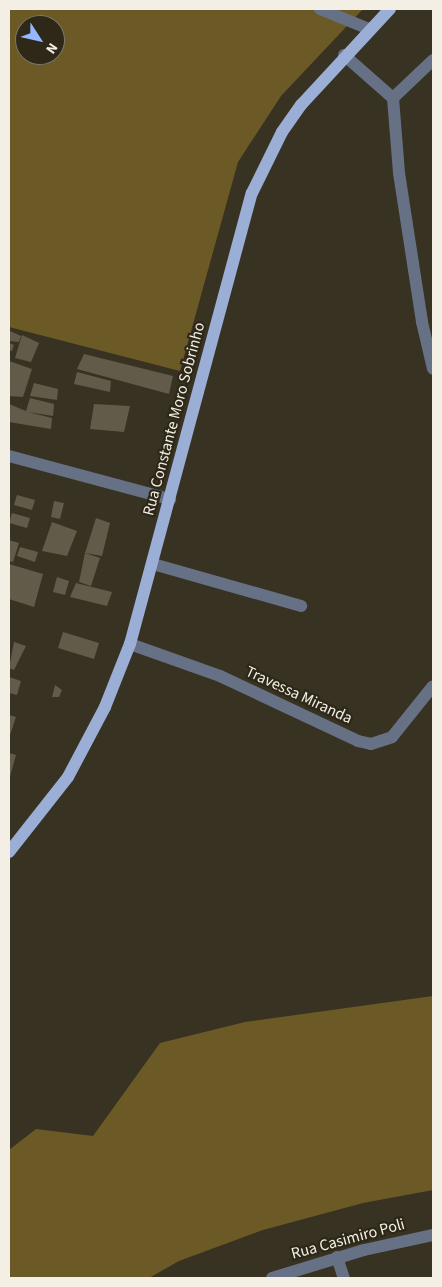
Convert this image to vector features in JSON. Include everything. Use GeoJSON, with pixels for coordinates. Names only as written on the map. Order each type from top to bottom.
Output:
{"type":"FeatureCollection","features":[{"type":"Feature","properties":{"kind":"main road","name":"Rua Constante Moro Sobrinho"},"geometry":{"type":"LineString","coordinates":[[9,852],[68,777],[105,707],[130,644],[252,193],[292,118],[344,55],[390,9]]}},
{"type":"Feature","properties":{"kind":"street"},"geometry":{"type":"LineString","coordinates":[[320,9],[369,29]]}},
{"type":"Feature","properties":{"kind":"street"},"geometry":{"type":"LineString","coordinates":[[344,55],[393,98],[400,182],[422,322],[433,369]]}},
{"type":"Feature","properties":{"kind":"street"},"geometry":{"type":"LineString","coordinates":[[393,98],[433,60]]}},
{"type":"Feature","properties":{"kind":"street"},"geometry":{"type":"LineString","coordinates":[[9,456],[170,498]]}},
{"type":"Feature","properties":{"kind":"street"},"geometry":{"type":"LineString","coordinates":[[153,564],[301,606]]}},
{"type":"Feature","properties":{"kind":"street","name":"Travessa Miranda"},"geometry":{"type":"LineString","coordinates":[[130,644],[220,676],[371,744],[392,737],[433,686]]}},
{"type":"Feature","properties":{"kind":"street","name":"Rua Casimiro Poli"},"geometry":{"type":"LineString","coordinates":[[272,1278],[337,1257],[433,1235]]}},
{"type":"Feature","properties":{"kind":"street"},"geometry":{"type":"LineString","coordinates":[[337,1257],[344,1278]]}},
{"type":"Feature","properties":{"kind":"shaded area"},"geometry":{"type":"Polygon","coordinates":[[[9,9],[363,9],[281,96],[238,162],[180,371],[9,327],[9,9]]]}},
{"type":"Feature","properties":{"kind":"shaded area"},"geometry":{"type":"Polygon","coordinates":[[[433,996],[433,1190],[363,1203],[263,1230],[179,1261],[149,1278],[9,1278],[9,1150],[36,1129],[93,1136],[160,1043],[245,1022],[433,996]]]}},
{"type":"Feature","properties":{"kind":"building"},"geometry":{"type":"Polygon","coordinates":[[[10,331],[21,336],[19,342],[9,341],[10,331]]]}},
{"type":"Feature","properties":{"kind":"building"},"geometry":{"type":"Polygon","coordinates":[[[22,335],[39,343],[31,362],[15,358],[22,335]]]}},
{"type":"Feature","properties":{"kind":"building"},"geometry":{"type":"Polygon","coordinates":[[[9,343],[14,345],[12,351],[9,350],[9,343]]]}},
{"type":"Feature","properties":{"kind":"building"},"geometry":{"type":"Polygon","coordinates":[[[84,354],[173,376],[169,394],[77,369],[84,354]]]}},
{"type":"Feature","properties":{"kind":"building"},"geometry":{"type":"Polygon","coordinates":[[[9,361],[32,369],[23,397],[9,396],[9,361]]]}},
{"type":"Feature","properties":{"kind":"building"},"geometry":{"type":"Polygon","coordinates":[[[77,372],[111,381],[110,392],[74,384],[77,372]]]}},
{"type":"Feature","properties":{"kind":"building"},"geometry":{"type":"Polygon","coordinates":[[[34,383],[58,389],[57,400],[30,396],[34,383]]]}},
{"type":"Feature","properties":{"kind":"building"},"geometry":{"type":"Polygon","coordinates":[[[30,398],[54,404],[53,416],[28,412],[52,418],[51,429],[9,422],[9,404],[26,411],[30,398]]]}},
{"type":"Feature","properties":{"kind":"building"},"geometry":{"type":"Polygon","coordinates":[[[94,404],[130,406],[124,432],[90,429],[94,404]]]}},
{"type":"Feature","properties":{"kind":"building"},"geometry":{"type":"Polygon","coordinates":[[[17,495],[35,500],[32,510],[14,505],[17,495]]]}},
{"type":"Feature","properties":{"kind":"building"},"geometry":{"type":"Polygon","coordinates":[[[54,501],[64,503],[60,519],[51,517],[54,501]]]}},
{"type":"Feature","properties":{"kind":"building"},"geometry":{"type":"Polygon","coordinates":[[[12,513],[30,518],[27,528],[9,523],[12,513]]]}},
{"type":"Feature","properties":{"kind":"building"},"geometry":{"type":"Polygon","coordinates":[[[96,518],[110,523],[102,556],[85,553],[96,518]]]}},
{"type":"Feature","properties":{"kind":"building"},"geometry":{"type":"Polygon","coordinates":[[[52,522],[77,531],[67,556],[42,551],[52,522]]]}},
{"type":"Feature","properties":{"kind":"building"},"geometry":{"type":"Polygon","coordinates":[[[9,540],[19,543],[13,562],[9,561],[9,540]]]}},
{"type":"Feature","properties":{"kind":"building"},"geometry":{"type":"Polygon","coordinates":[[[20,547],[38,552],[35,562],[17,556],[20,547]]]}},
{"type":"Feature","properties":{"kind":"building"},"geometry":{"type":"Polygon","coordinates":[[[85,553],[100,558],[91,586],[79,582],[85,553]]]}},
{"type":"Feature","properties":{"kind":"building"},"geometry":{"type":"Polygon","coordinates":[[[9,564],[43,574],[34,607],[9,599],[9,564]]]}},
{"type":"Feature","properties":{"kind":"building"},"geometry":{"type":"Polygon","coordinates":[[[57,577],[69,581],[65,595],[53,592],[57,577]]]}},
{"type":"Feature","properties":{"kind":"building"},"geometry":{"type":"Polygon","coordinates":[[[76,583],[112,592],[107,606],[70,597],[76,583]]]}},
{"type":"Feature","properties":{"kind":"building"},"geometry":{"type":"Polygon","coordinates":[[[63,632],[99,643],[94,659],[58,648],[63,632]]]}},
{"type":"Feature","properties":{"kind":"building"},"geometry":{"type":"Polygon","coordinates":[[[14,642],[26,646],[14,670],[9,668],[14,642]]]}},
{"type":"Feature","properties":{"kind":"building"},"geometry":{"type":"Polygon","coordinates":[[[9,677],[21,681],[17,695],[9,693],[9,677]]]}},
{"type":"Feature","properties":{"kind":"building"},"geometry":{"type":"Polygon","coordinates":[[[55,685],[62,690],[59,697],[52,697],[55,685]]]}},
{"type":"Feature","properties":{"kind":"building"},"geometry":{"type":"Polygon","coordinates":[[[9,715],[16,717],[9,738],[9,715]]]}},
{"type":"Feature","properties":{"kind":"building"},"geometry":{"type":"Polygon","coordinates":[[[9,753],[16,755],[9,780],[9,753]]]}}]}
